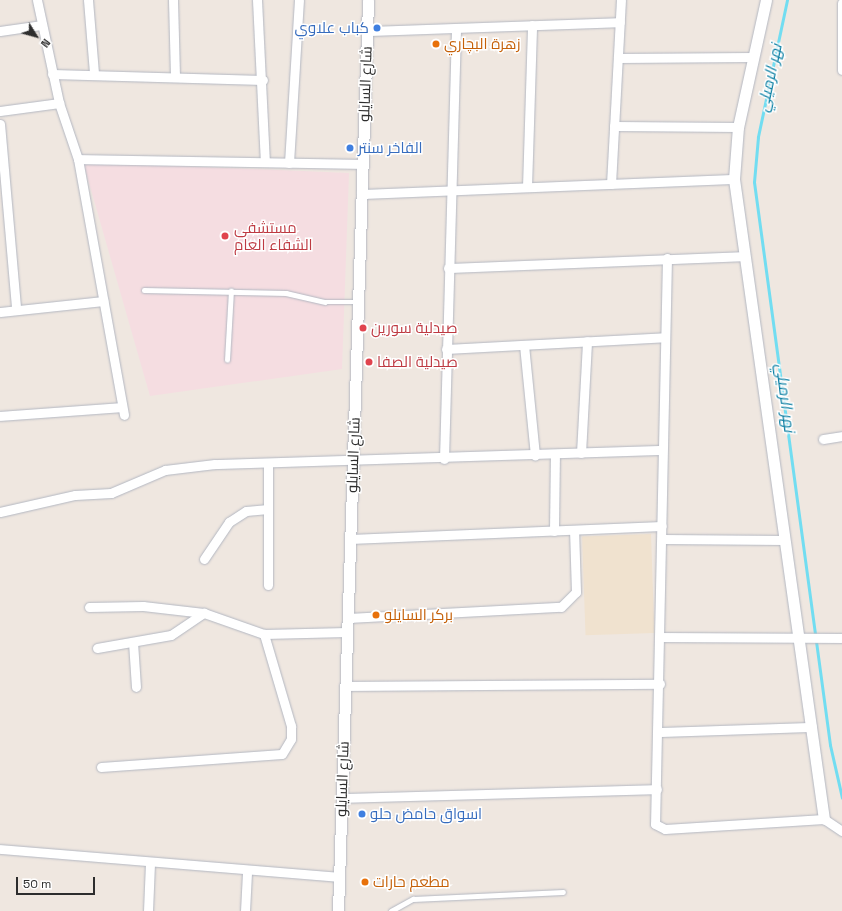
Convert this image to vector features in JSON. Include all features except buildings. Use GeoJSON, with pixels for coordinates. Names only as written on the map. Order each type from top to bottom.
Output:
{"type":"FeatureCollection","features":[{"type":"Feature","properties":{"kind":"street"},"geometry":{"type":"LineString","coordinates":[[0,416],[123,411],[78,159],[59,103],[41,25],[38,0]]}},
{"type":"Feature","properties":{"kind":"street"},"geometry":{"type":"LineString","coordinates":[[88,0],[94,74]]}},
{"type":"Feature","properties":{"kind":"street"},"geometry":{"type":"LineString","coordinates":[[173,0],[175,76]]}},
{"type":"Feature","properties":{"kind":"street"},"geometry":{"type":"LineString","coordinates":[[257,0],[263,80],[265,162]]}},
{"type":"Feature","properties":{"kind":"street"},"geometry":{"type":"LineString","coordinates":[[289,163],[299,0]]}},
{"type":"Feature","properties":{"kind":"street","name":"شارع السايلو"},"geometry":{"type":"LineString","coordinates":[[338,911],[368,0]]}},
{"type":"Feature","properties":{"kind":"street"},"geometry":{"type":"LineString","coordinates":[[611,184],[620,0]]}},
{"type":"Feature","properties":{"kind":"street"},"geometry":{"type":"LineString","coordinates":[[766,0],[738,127],[734,178],[743,256],[784,540],[802,639],[824,819]]}},
{"type":"Feature","properties":{"kind":"street"},"geometry":{"type":"LineString","coordinates":[[842,2],[842,70]]}},
{"type":"Feature","properties":{"kind":"street"},"geometry":{"type":"LineString","coordinates":[[367,31],[620,22]]}},
{"type":"Feature","properties":{"kind":"street"},"geometry":{"type":"LineString","coordinates":[[0,31],[41,25]]}},
{"type":"Feature","properties":{"kind":"street"},"geometry":{"type":"LineString","coordinates":[[527,187],[532,25]]}},
{"type":"Feature","properties":{"kind":"street"},"geometry":{"type":"LineString","coordinates":[[444,458],[450,190],[456,28]]}},
{"type":"Feature","properties":{"kind":"street"},"geometry":{"type":"LineString","coordinates":[[618,58],[753,57]]}},
{"type":"Feature","properties":{"kind":"street"},"geometry":{"type":"LineString","coordinates":[[52,74],[175,76],[263,80]]}},
{"type":"Feature","properties":{"kind":"street"},"geometry":{"type":"LineString","coordinates":[[0,111],[59,103]]}},
{"type":"Feature","properties":{"kind":"street"},"geometry":{"type":"LineString","coordinates":[[0,124],[16,308]]}},
{"type":"Feature","properties":{"kind":"street"},"geometry":{"type":"LineString","coordinates":[[614,126],[738,127]]}},
{"type":"Feature","properties":{"kind":"street"},"geometry":{"type":"LineString","coordinates":[[78,159],[362,164]]}},
{"type":"Feature","properties":{"kind":"street"},"geometry":{"type":"LineString","coordinates":[[361,194],[734,178]]}},
{"type":"Feature","properties":{"kind":"street"},"geometry":{"type":"LineString","coordinates":[[448,268],[743,256]]}},
{"type":"Feature","properties":{"kind":"street"},"geometry":{"type":"LineString","coordinates":[[667,258],[662,450],[661,637],[655,824],[665,830],[824,819],[842,831]]}},
{"type":"Feature","properties":{"kind":"street"},"geometry":{"type":"LineString","coordinates":[[0,312],[16,308],[103,301]]}},
{"type":"Feature","properties":{"kind":"street"},"geometry":{"type":"LineString","coordinates":[[446,349],[665,337]]}},
{"type":"Feature","properties":{"kind":"street"},"geometry":{"type":"LineString","coordinates":[[581,454],[587,341]]}},
{"type":"Feature","properties":{"kind":"street"},"geometry":{"type":"LineString","coordinates":[[524,345],[535,455]]}},
{"type":"Feature","properties":{"kind":"street"},"geometry":{"type":"LineString","coordinates":[[823,439],[842,436]]}},
{"type":"Feature","properties":{"kind":"street"},"geometry":{"type":"LineString","coordinates":[[0,512],[74,495],[111,493],[165,470],[215,464],[268,464],[662,450]]}},
{"type":"Feature","properties":{"kind":"street"},"geometry":{"type":"LineString","coordinates":[[554,531],[555,454]]}},
{"type":"Feature","properties":{"kind":"street"},"geometry":{"type":"LineString","coordinates":[[268,464],[268,585]]}},
{"type":"Feature","properties":{"kind":"street"},"geometry":{"type":"LineString","coordinates":[[204,559],[228,522],[246,511],[268,509]]}},
{"type":"Feature","properties":{"kind":"street"},"geometry":{"type":"LineString","coordinates":[[350,539],[662,526]]}},
{"type":"Feature","properties":{"kind":"street"},"geometry":{"type":"LineString","coordinates":[[348,618],[561,607],[576,592],[574,530]]}},
{"type":"Feature","properties":{"kind":"street"},"geometry":{"type":"LineString","coordinates":[[662,539],[784,540]]}},
{"type":"Feature","properties":{"kind":"street"},"geometry":{"type":"LineString","coordinates":[[89,607],[143,606],[204,613],[264,634],[347,632]]}},
{"type":"Feature","properties":{"kind":"street"},"geometry":{"type":"LineString","coordinates":[[97,648],[171,635],[204,613]]}},
{"type":"Feature","properties":{"kind":"street"},"geometry":{"type":"LineString","coordinates":[[101,767],[282,754],[292,739],[291,726],[264,634]]}},
{"type":"Feature","properties":{"kind":"street"},"geometry":{"type":"LineString","coordinates":[[661,637],[802,639],[842,638]]}},
{"type":"Feature","properties":{"kind":"street"},"geometry":{"type":"LineString","coordinates":[[133,642],[136,687]]}},
{"type":"Feature","properties":{"kind":"street"},"geometry":{"type":"LineString","coordinates":[[345,686],[660,684]]}},
{"type":"Feature","properties":{"kind":"street"},"geometry":{"type":"LineString","coordinates":[[658,732],[812,727]]}},
{"type":"Feature","properties":{"kind":"street"},"geometry":{"type":"LineString","coordinates":[[342,798],[657,789]]}},
{"type":"Feature","properties":{"kind":"street"},"geometry":{"type":"LineString","coordinates":[[0,848],[247,872],[339,877]]}},
{"type":"Feature","properties":{"kind":"street"},"geometry":{"type":"LineString","coordinates":[[148,911],[150,863]]}},
{"type":"Feature","properties":{"kind":"street"},"geometry":{"type":"LineString","coordinates":[[245,911],[247,872]]}},
{"type":"Feature","properties":{"kind":"lane"},"geometry":{"type":"LineString","coordinates":[[144,290],[286,293],[325,302],[358,302]]}},
{"type":"Feature","properties":{"kind":"lane"},"geometry":{"type":"LineString","coordinates":[[227,360],[231,291]]}},
{"type":"Feature","properties":{"kind":"lane"},"geometry":{"type":"LineString","coordinates":[[391,911],[413,899],[563,892]]}},
{"type":"Feature","properties":{"kind":"shaded area","name":"مستشفى الشفاء العام"},"geometry":{"type":"Polygon","coordinates":[[[83,162],[349,173],[342,369],[150,396],[83,162]]]}},
{"type":"Feature","properties":{"kind":"shaded area"},"geometry":{"type":"Polygon","coordinates":[[[651,534],[654,633],[585,635],[582,536],[651,534]]]}},
{"type":"Feature","properties":{"kind":"waterway","name":"نهر الرميلي"},"geometry":{"type":"LineString","coordinates":[[787,0],[758,137],[754,182],[830,745],[842,798]]}},
{"type":"Feature","properties":{"kind":"place","name":"كباب علاوي"},"geometry":{"type":"Point","coordinates":[377,28]}},
{"type":"Feature","properties":{"kind":"place","name":"زهرة البچاري"},"geometry":{"type":"Point","coordinates":[436,44]}},
{"type":"Feature","properties":{"kind":"place","name":"الفاخر سنتر"},"geometry":{"type":"Point","coordinates":[350,148]}},
{"type":"Feature","properties":{"kind":"place","name":"مستشفى الشفاء العام"},"geometry":{"type":"Point","coordinates":[225,236]}},
{"type":"Feature","properties":{"kind":"place","name":"صيدلية سورين"},"geometry":{"type":"Point","coordinates":[363,328]}},
{"type":"Feature","properties":{"kind":"place","name":"صيدلية الصفا"},"geometry":{"type":"Point","coordinates":[369,362]}},
{"type":"Feature","properties":{"kind":"place","name":"بركر السايلو"},"geometry":{"type":"Point","coordinates":[376,615]}},
{"type":"Feature","properties":{"kind":"place","name":"اسواق حامض حلو"},"geometry":{"type":"Point","coordinates":[362,814]}},
{"type":"Feature","properties":{"kind":"place","name":"مطعم حارات"},"geometry":{"type":"Point","coordinates":[365,882]}}]}
